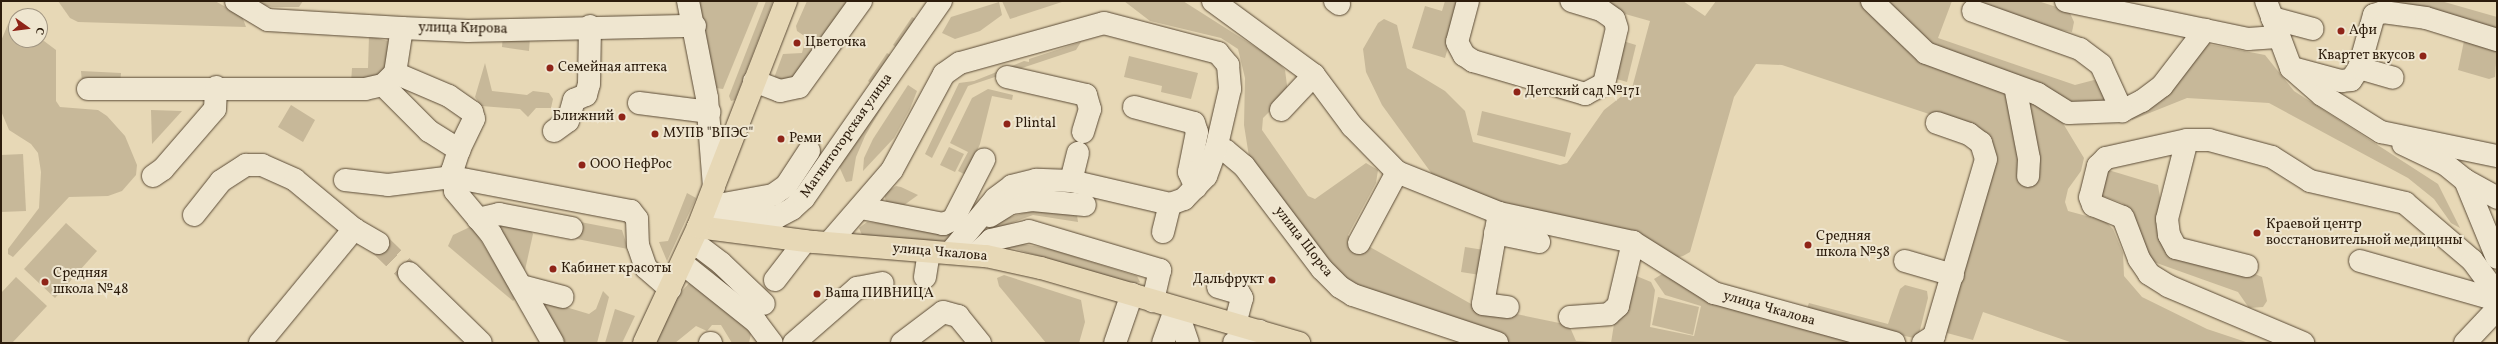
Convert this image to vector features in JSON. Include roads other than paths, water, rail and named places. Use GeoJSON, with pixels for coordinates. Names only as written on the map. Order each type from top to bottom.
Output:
{"type":"FeatureCollection","features":[{"type":"Feature","properties":{"kind":"main road"},"geometry":{"type":"LineString","coordinates":[[644,343],[699,225],[786,1]]}},
{"type":"Feature","properties":{"kind":"main road","name":"улица Чкалова"},"geometry":{"type":"LineString","coordinates":[[699,225],[805,241],[975,255],[1041,268],[1132,294],[1176,308],[1235,334],[1259,331],[1299,343]]}},
{"type":"Feature","properties":{"kind":"street","name":"улица Кирова"},"geometry":{"type":"LineString","coordinates":[[236,1],[268,20],[402,28],[468,31],[590,26],[695,26]]}},
{"type":"Feature","properties":{"kind":"street"},"geometry":{"type":"LineString","coordinates":[[688,1],[695,26],[709,112],[714,187]]}},
{"type":"Feature","properties":{"kind":"street"},"geometry":{"type":"LineString","coordinates":[[754,81],[780,91],[799,87],[861,1]]}},
{"type":"Feature","properties":{"kind":"street","name":"Магнитогорская улица"},"geometry":{"type":"LineString","coordinates":[[699,225],[730,217],[777,217],[792,209],[804,198],[941,1]]}},
{"type":"Feature","properties":{"kind":"street"},"geometry":{"type":"LineString","coordinates":[[1213,1],[1314,75],[1352,126],[1397,172],[1497,223],[1539,242]]}},
{"type":"Feature","properties":{"kind":"street"},"geometry":{"type":"LineString","coordinates":[[1468,1],[1457,42],[1464,54],[1473,61],[1585,94],[1604,84],[1617,28],[1614,19],[1601,10],[1571,1]]}},
{"type":"Feature","properties":{"kind":"street"},"geometry":{"type":"LineString","coordinates":[[1872,1],[1926,53],[2038,94],[2069,114],[2122,111],[2162,86],[2205,30]]}},
{"type":"Feature","properties":{"kind":"street"},"geometry":{"type":"LineString","coordinates":[[2066,1],[2248,39],[2271,19]]}},
{"type":"Feature","properties":{"kind":"street"},"geometry":{"type":"LineString","coordinates":[[1973,11],[2080,49],[2101,65],[2122,111]]}},
{"type":"Feature","properties":{"kind":"street"},"geometry":{"type":"LineString","coordinates":[[2291,68],[2341,81],[2350,80],[2359,68],[2374,14],[2383,12],[2426,18],[2497,40]]}},
{"type":"Feature","properties":{"kind":"street"},"geometry":{"type":"LineString","coordinates":[[2271,19],[2313,29]]}},
{"type":"Feature","properties":{"kind":"street"},"geometry":{"type":"LineString","coordinates":[[2271,19],[2291,68],[2305,83],[2381,132],[2445,164],[2465,180],[2494,197],[2491,209],[2497,218]]}},
{"type":"Feature","properties":{"kind":"street"},"geometry":{"type":"LineString","coordinates":[[829,243],[861,208],[907,147],[944,74],[980,56],[1092,24],[1111,24],[1218,53],[1228,65],[1230,90],[1216,149],[1206,176],[1184,199],[1170,204],[1071,181],[1043,180],[1012,186],[995,199],[975,226],[950,253]]}},
{"type":"Feature","properties":{"kind":"street"},"geometry":{"type":"LineString","coordinates":[[554,131],[568,121],[565,100],[586,95],[589,84],[590,26]]}},
{"type":"Feature","properties":{"kind":"street"},"geometry":{"type":"LineString","coordinates":[[389,79],[402,28]]}},
{"type":"Feature","properties":{"kind":"street"},"geometry":{"type":"LineString","coordinates":[[2359,68],[2393,78]]}},
{"type":"Feature","properties":{"kind":"street"},"geometry":{"type":"LineString","coordinates":[[1281,110],[1314,75]]}},
{"type":"Feature","properties":{"kind":"street"},"geometry":{"type":"LineString","coordinates":[[1007,77],[1086,95],[1090,109],[1083,132]]}},
{"type":"Feature","properties":{"kind":"street"},"geometry":{"type":"LineString","coordinates":[[389,79],[429,131],[459,150]]}},
{"type":"Feature","properties":{"kind":"street"},"geometry":{"type":"LineString","coordinates":[[88,89],[216,87],[365,89],[389,79],[449,96],[472,112],[477,119],[459,150],[452,177],[455,190],[478,219],[521,286],[553,343]]}},
{"type":"Feature","properties":{"kind":"street"},"geometry":{"type":"LineString","coordinates":[[2015,86],[2029,159],[2028,176]]}},
{"type":"Feature","properties":{"kind":"street"},"geometry":{"type":"LineString","coordinates":[[153,176],[163,168],[215,109],[216,87]]}},
{"type":"Feature","properties":{"kind":"street"},"geometry":{"type":"LineString","coordinates":[[639,103],[709,112]]}},
{"type":"Feature","properties":{"kind":"street"},"geometry":{"type":"LineString","coordinates":[[1134,107],[1194,123],[1197,132],[1189,172],[1196,188]]}},
{"type":"Feature","properties":{"kind":"street"},"geometry":{"type":"LineString","coordinates":[[1922,343],[1934,336],[1986,159],[1980,143],[1969,134],[1936,123]]}},
{"type":"Feature","properties":{"kind":"street"},"geometry":{"type":"LineString","coordinates":[[2381,132],[2497,156]]}},
{"type":"Feature","properties":{"kind":"street"},"geometry":{"type":"LineString","coordinates":[[2187,140],[2166,219],[2169,236],[2176,248],[2248,266]]}},
{"type":"Feature","properties":{"kind":"street"},"geometry":{"type":"LineString","coordinates":[[2303,343],[2168,286],[2149,274],[2139,259],[2123,217],[2093,205],[2090,197],[2098,166],[2106,158],[2187,140],[2209,140],[2272,157],[2310,181],[2405,203],[2472,260],[2497,294]]}},
{"type":"Feature","properties":{"kind":"street","name":"улица Щорса"},"geometry":{"type":"LineString","coordinates":[[1216,149],[1226,151],[1244,166],[1340,287],[1353,295],[1497,343]]}},
{"type":"Feature","properties":{"kind":"street"},"geometry":{"type":"LineString","coordinates":[[764,304],[721,263],[699,225],[774,195],[786,186],[809,151]]}},
{"type":"Feature","properties":{"kind":"street"},"geometry":{"type":"LineString","coordinates":[[1071,181],[1078,153]]}},
{"type":"Feature","properties":{"kind":"street"},"geometry":{"type":"LineString","coordinates":[[861,208],[942,224],[953,220],[984,160]]}},
{"type":"Feature","properties":{"kind":"street"},"geometry":{"type":"LineString","coordinates":[[194,215],[221,181],[246,165],[262,165],[295,180],[354,229],[378,243]]}},
{"type":"Feature","properties":{"kind":"street"},"geometry":{"type":"LineString","coordinates":[[1359,243],[1397,172]]}},
{"type":"Feature","properties":{"kind":"street"},"geometry":{"type":"LineString","coordinates":[[346,180],[388,185],[452,177],[631,211],[637,219],[638,245],[646,268],[670,289]]}},
{"type":"Feature","properties":{"kind":"street"},"geometry":{"type":"LineString","coordinates":[[2465,180],[2497,258]]}},
{"type":"Feature","properties":{"kind":"street"},"geometry":{"type":"LineString","coordinates":[[975,226],[983,224],[996,210],[1011,203],[1044,200],[1085,205]]}},
{"type":"Feature","properties":{"kind":"street"},"geometry":{"type":"LineString","coordinates":[[1163,232],[1170,204]]}},
{"type":"Feature","properties":{"kind":"street"},"geometry":{"type":"LineString","coordinates":[[478,219],[499,214],[572,228]]}},
{"type":"Feature","properties":{"kind":"street"},"geometry":{"type":"LineString","coordinates":[[1497,223],[1633,242],[1618,306],[1609,314],[1570,317]]}},
{"type":"Feature","properties":{"kind":"street"},"geometry":{"type":"LineString","coordinates":[[1497,223],[1483,304],[1508,307]]}},
{"type":"Feature","properties":{"kind":"street"},"geometry":{"type":"LineString","coordinates":[[260,343],[354,229]]}},
{"type":"Feature","properties":{"kind":"street"},"geometry":{"type":"LineString","coordinates":[[975,255],[991,240],[1029,231],[1160,270],[1153,301]]}},
{"type":"Feature","properties":{"kind":"street"},"geometry":{"type":"LineString","coordinates":[[775,280],[805,241]]}},
{"type":"Feature","properties":{"kind":"street","name":"улица Чкалова"},"geometry":{"type":"LineString","coordinates":[[1633,242],[1651,257],[1714,293],[1894,343]]}},
{"type":"Feature","properties":{"kind":"street"},"geometry":{"type":"LineString","coordinates":[[925,277],[929,252]]}},
{"type":"Feature","properties":{"kind":"street"},"geometry":{"type":"LineString","coordinates":[[1905,261],[1953,275]]}},
{"type":"Feature","properties":{"kind":"street"},"geometry":{"type":"LineString","coordinates":[[2360,261],[2452,284],[2497,300]]}},
{"type":"Feature","properties":{"kind":"street"},"geometry":{"type":"LineString","coordinates":[[682,263],[756,322],[772,343]]}},
{"type":"Feature","properties":{"kind":"street"},"geometry":{"type":"LineString","coordinates":[[409,273],[481,343]]}},
{"type":"Feature","properties":{"kind":"street"},"geometry":{"type":"LineString","coordinates":[[794,343],[857,288],[883,283]]}},
{"type":"Feature","properties":{"kind":"street"},"geometry":{"type":"LineString","coordinates":[[521,286],[564,297]]}},
{"type":"Feature","properties":{"kind":"street"},"geometry":{"type":"LineString","coordinates":[[1218,287],[1238,293],[1242,298],[1235,334]]}},
{"type":"Feature","properties":{"kind":"street"},"geometry":{"type":"LineString","coordinates":[[1115,343],[1132,294]]}},
{"type":"Feature","properties":{"kind":"street"},"geometry":{"type":"LineString","coordinates":[[1164,343],[1176,308]]}},
{"type":"Feature","properties":{"kind":"street"},"geometry":{"type":"LineString","coordinates":[[1176,308],[1188,343]]}},
{"type":"Feature","properties":{"kind":"street"},"geometry":{"type":"LineString","coordinates":[[2465,343],[2497,309]]}},
{"type":"Feature","properties":{"kind":"street"},"geometry":{"type":"LineString","coordinates":[[902,343],[943,312],[958,316],[980,343]]}},
{"type":"Feature","properties":{"kind":"tunnel"},"geometry":{"type":"LineString","coordinates":[[378,243],[409,273]]}},
{"type":"Feature","properties":{"kind":"place","name":"Афи"},"geometry":{"type":"Point","coordinates":[2341,31]}},
{"type":"Feature","properties":{"kind":"place","name":"Цветочка"},"geometry":{"type":"Point","coordinates":[797,43]}},
{"type":"Feature","properties":{"kind":"place","name":"Квартет вкусов"},"geometry":{"type":"Point","coordinates":[2423,56]}},
{"type":"Feature","properties":{"kind":"place","name":"Семейная аптека"},"geometry":{"type":"Point","coordinates":[550,68]}},
{"type":"Feature","properties":{"kind":"place","name":"Детский сад №171"},"geometry":{"type":"Point","coordinates":[1517,92]}},
{"type":"Feature","properties":{"kind":"place","name":"Ближний"},"geometry":{"type":"Point","coordinates":[622,117]}},
{"type":"Feature","properties":{"kind":"place","name":"Plintal"},"geometry":{"type":"Point","coordinates":[1007,124]}},
{"type":"Feature","properties":{"kind":"place","name":"МУПВ \"ВПЭС\""},"geometry":{"type":"Point","coordinates":[655,134]}},
{"type":"Feature","properties":{"kind":"place","name":"Реми"},"geometry":{"type":"Point","coordinates":[781,139]}},
{"type":"Feature","properties":{"kind":"place","name":"ООО НефРос"},"geometry":{"type":"Point","coordinates":[582,165]}},
{"type":"Feature","properties":{"kind":"place","name":"Краевой центр восстановительной медицины"},"geometry":{"type":"Point","coordinates":[2257,233]}},
{"type":"Feature","properties":{"kind":"place","name":"Средняя школа №58"},"geometry":{"type":"Point","coordinates":[1808,245]}},
{"type":"Feature","properties":{"kind":"place","name":"Кабинет красоты"},"geometry":{"type":"Point","coordinates":[553,269]}},
{"type":"Feature","properties":{"kind":"place","name":"Дальфрукт"},"geometry":{"type":"Point","coordinates":[1272,280]}},
{"type":"Feature","properties":{"kind":"place","name":"Средняя школа №48"},"geometry":{"type":"Point","coordinates":[45,282]}},
{"type":"Feature","properties":{"kind":"place","name":"Ваша ПИВНИЦА"},"geometry":{"type":"Point","coordinates":[817,294]}}]}
